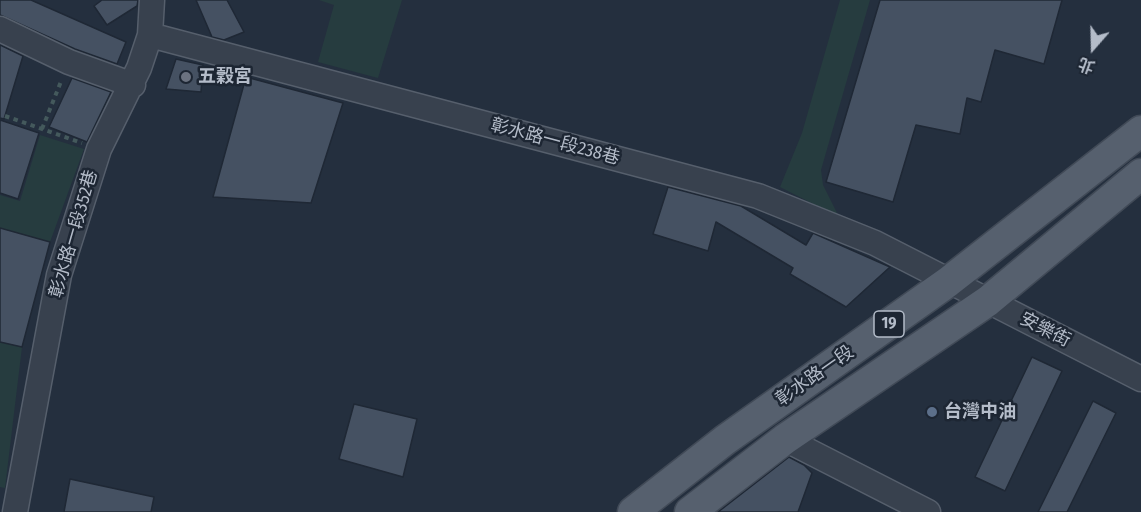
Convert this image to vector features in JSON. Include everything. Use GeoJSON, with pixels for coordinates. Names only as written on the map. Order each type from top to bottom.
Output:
{"type":"FeatureCollection","features":[{"type":"Feature","properties":{"kind":"main road","name":"彰水路一段"},"geometry":{"type":"LineString","coordinates":[[633,512],[725,440],[948,282],[1141,131]]}},
{"type":"Feature","properties":{"kind":"main road","name":"彰水路一段"},"geometry":{"type":"LineString","coordinates":[[690,512],[785,439],[988,301],[1141,174]]}},
{"type":"Feature","properties":{"kind":"street","name":"彰水路一段352巷"},"geometry":{"type":"LineString","coordinates":[[15,512],[59,275],[99,149],[133,86],[150,35],[152,0]]}},
{"type":"Feature","properties":{"kind":"street"},"geometry":{"type":"LineString","coordinates":[[0,29],[69,62],[133,86]]}},
{"type":"Feature","properties":{"kind":"street","name":"彰水路一段238巷"},"geometry":{"type":"LineString","coordinates":[[150,35],[758,196],[876,243],[948,282]]}},
{"type":"Feature","properties":{"kind":"street","name":"安樂街"},"geometry":{"type":"LineString","coordinates":[[948,282],[1141,379]]}},
{"type":"Feature","properties":{"kind":"street"},"geometry":{"type":"LineString","coordinates":[[785,439],[928,512]]}},
{"type":"Feature","properties":{"kind":"path"},"geometry":{"type":"LineString","coordinates":[[42,129],[69,62]]}},
{"type":"Feature","properties":{"kind":"path"},"geometry":{"type":"LineString","coordinates":[[5,116],[99,149]]}},
{"type":"Feature","properties":{"kind":"green space"},"geometry":{"type":"Polygon","coordinates":[[[319,0],[402,0],[378,78],[318,62],[334,5],[319,0]]]}},
{"type":"Feature","properties":{"kind":"green space"},"geometry":{"type":"Polygon","coordinates":[[[840,0],[870,0],[821,170],[823,185],[839,217],[780,187],[802,133],[840,0]]]}},
{"type":"Feature","properties":{"kind":"green space"},"geometry":{"type":"Polygon","coordinates":[[[40,135],[84,149],[50,242],[0,228],[0,195],[20,201],[40,135]]]}},
{"type":"Feature","properties":{"kind":"green space"},"geometry":{"type":"Polygon","coordinates":[[[0,342],[22,347],[5,488],[0,487],[0,342]]]}},
{"type":"Feature","properties":{"kind":"building"},"geometry":{"type":"Polygon","coordinates":[[[0,0],[31,0],[126,42],[117,64],[75,49],[0,15],[0,0]]]}},
{"type":"Feature","properties":{"kind":"building"},"geometry":{"type":"Polygon","coordinates":[[[102,0],[138,0],[137,6],[107,25],[94,6],[102,0]]]}},
{"type":"Feature","properties":{"kind":"building"},"geometry":{"type":"Polygon","coordinates":[[[196,0],[227,0],[244,32],[224,40],[212,37],[196,0]]]}},
{"type":"Feature","properties":{"kind":"building"},"geometry":{"type":"Polygon","coordinates":[[[880,0],[1062,0],[1044,64],[995,50],[981,102],[967,98],[960,134],[916,125],[893,202],[826,182],[880,0]]]}},
{"type":"Feature","properties":{"kind":"building"},"geometry":{"type":"Polygon","coordinates":[[[0,45],[23,56],[4,119],[0,118],[0,45]]]}},
{"type":"Feature","properties":{"kind":"building","name":"五穀宮"},"geometry":{"type":"Polygon","coordinates":[[[176,59],[203,65],[201,92],[166,89],[176,59]]]}},
{"type":"Feature","properties":{"kind":"building"},"geometry":{"type":"Polygon","coordinates":[[[246,77],[343,103],[311,203],[213,197],[246,77]]]}},
{"type":"Feature","properties":{"kind":"building"},"geometry":{"type":"Polygon","coordinates":[[[72,78],[111,92],[87,142],[49,127],[72,78]]]}},
{"type":"Feature","properties":{"kind":"building"},"geometry":{"type":"Polygon","coordinates":[[[0,120],[39,133],[18,199],[0,193],[0,120]]]}},
{"type":"Feature","properties":{"kind":"building"},"geometry":{"type":"Polygon","coordinates":[[[668,187],[741,206],[806,245],[813,233],[890,267],[846,307],[790,274],[793,268],[716,222],[708,251],[653,234],[668,187]]]}},
{"type":"Feature","properties":{"kind":"building"},"geometry":{"type":"Polygon","coordinates":[[[0,228],[50,242],[22,347],[0,342],[0,228]]]}},
{"type":"Feature","properties":{"kind":"building"},"geometry":{"type":"Polygon","coordinates":[[[1032,357],[1062,371],[1005,491],[975,477],[1032,357]]]}},
{"type":"Feature","properties":{"kind":"building"},"geometry":{"type":"Polygon","coordinates":[[[1093,401],[1116,413],[1067,512],[1038,512],[1093,401]]]}},
{"type":"Feature","properties":{"kind":"building"},"geometry":{"type":"Polygon","coordinates":[[[354,404],[417,419],[403,477],[339,459],[354,404]]]}},
{"type":"Feature","properties":{"kind":"building"},"geometry":{"type":"Polygon","coordinates":[[[789,457],[804,465],[812,473],[798,512],[718,512],[789,457]]]}},
{"type":"Feature","properties":{"kind":"building"},"geometry":{"type":"Polygon","coordinates":[[[70,479],[154,497],[151,512],[64,512],[70,479]]]}},
{"type":"Feature","properties":{"kind":"place","name":"五穀宮"},"geometry":{"type":"Point","coordinates":[186,77]}},
{"type":"Feature","properties":{"kind":"place","name":"台灣中油"},"geometry":{"type":"Point","coordinates":[932,412]}}]}
